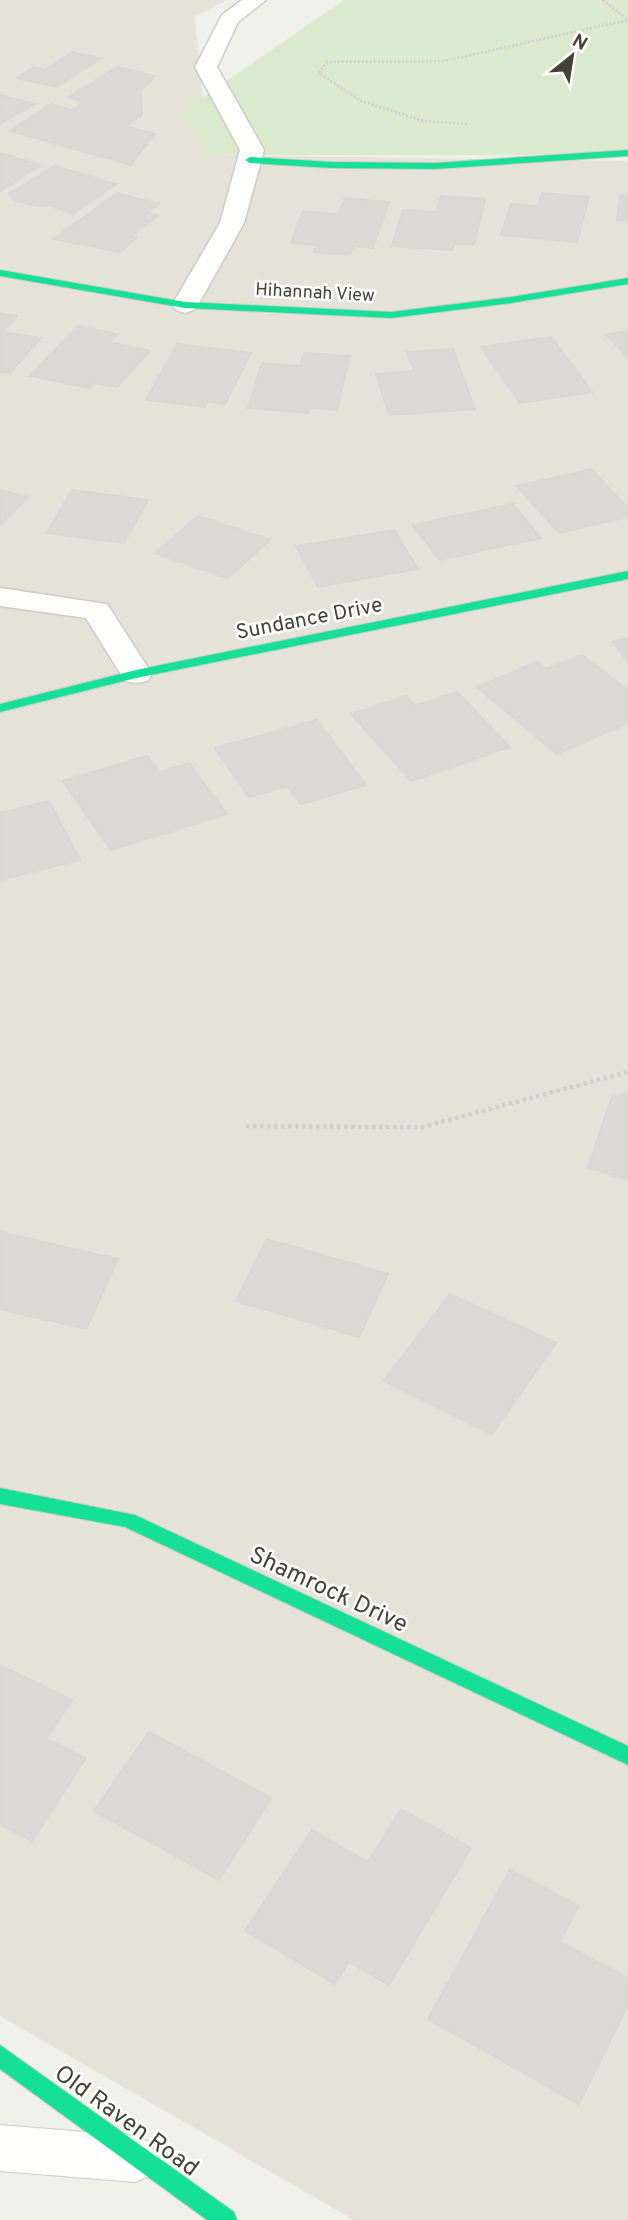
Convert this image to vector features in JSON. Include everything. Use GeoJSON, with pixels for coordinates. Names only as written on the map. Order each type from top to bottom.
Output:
{"type":"FeatureCollection","features":[{"type":"Feature","properties":{"kind":"street"},"geometry":{"type":"LineString","coordinates":[[185,305],[232,223],[253,150],[206,67],[229,19],[256,0]]}},
{"type":"Feature","properties":{"kind":"street"},"geometry":{"type":"LineString","coordinates":[[250,160],[331,165],[435,166],[611,157],[628,153]]}},
{"type":"Feature","properties":{"kind":"street","name":"Hihannah View"},"geometry":{"type":"LineString","coordinates":[[0,273],[185,305],[391,315],[511,300],[628,281]]}},
{"type":"Feature","properties":{"kind":"street","name":"Sundance Drive"},"geometry":{"type":"LineString","coordinates":[[0,708],[136,674],[628,575]]}},
{"type":"Feature","properties":{"kind":"street"},"geometry":{"type":"LineString","coordinates":[[0,597],[96,610],[136,674]]}},
{"type":"Feature","properties":{"kind":"street","name":"Shamrock Drive"},"geometry":{"type":"LineString","coordinates":[[0,1496],[128,1520],[628,1755]]}},
{"type":"Feature","properties":{"kind":"street","name":"Old Raven Road"},"geometry":{"type":"LineString","coordinates":[[0,2056],[226,2220]]}},
{"type":"Feature","properties":{"kind":"lane"},"geometry":{"type":"LineString","coordinates":[[0,2148],[143,2160]]}},
{"type":"Feature","properties":{"kind":"path"},"geometry":{"type":"LineString","coordinates":[[603,0],[628,20]]}},
{"type":"Feature","properties":{"kind":"path"},"geometry":{"type":"LineString","coordinates":[[477,125],[424,121],[362,101],[319,73],[327,62],[444,61],[628,20]]}},
{"type":"Feature","properties":{"kind":"path"},"geometry":{"type":"LineString","coordinates":[[246,1126],[422,1127],[628,1072]]}},
{"type":"Feature","properties":{"kind":"shaded area"},"geometry":{"type":"Polygon","coordinates":[[[0,0],[227,0],[195,17],[208,155],[628,161],[628,2220],[354,2220],[0,2016],[0,0]]]}},
{"type":"Feature","properties":{"kind":"green space"},"geometry":{"type":"Polygon","coordinates":[[[344,0],[628,0],[628,155],[208,155],[180,113],[344,0]]]}},
{"type":"Feature","properties":{"kind":"building"},"geometry":{"type":"Polygon","coordinates":[[[73,52],[101,59],[56,87],[17,78],[34,67],[45,70],[73,52]]]}},
{"type":"Feature","properties":{"kind":"building"},"geometry":{"type":"Polygon","coordinates":[[[117,67],[155,76],[141,90],[142,115],[125,126],[154,134],[131,165],[10,131],[51,104],[72,110],[84,102],[69,97],[117,67]]]}},
{"type":"Feature","properties":{"kind":"building"},"geometry":{"type":"Polygon","coordinates":[[[0,95],[34,104],[0,124],[0,95]]]}},
{"type":"Feature","properties":{"kind":"building"},"geometry":{"type":"Polygon","coordinates":[[[0,153],[41,165],[0,191],[0,153]]]}},
{"type":"Feature","properties":{"kind":"building"},"geometry":{"type":"Polygon","coordinates":[[[55,166],[116,184],[73,214],[48,205],[36,206],[14,200],[9,194],[55,166]]]}},
{"type":"Feature","properties":{"kind":"building"},"geometry":{"type":"Polygon","coordinates":[[[117,193],[159,204],[147,212],[158,216],[132,235],[136,238],[120,252],[54,239],[117,193]]]}},
{"type":"Feature","properties":{"kind":"building"},"geometry":{"type":"Polygon","coordinates":[[[542,193],[589,197],[577,242],[501,235],[511,204],[538,206],[542,193]]]}},
{"type":"Feature","properties":{"kind":"building"},"geometry":{"type":"Polygon","coordinates":[[[620,195],[628,195],[628,221],[617,220],[620,195]]]}},
{"type":"Feature","properties":{"kind":"building"},"geometry":{"type":"Polygon","coordinates":[[[441,196],[485,199],[474,245],[454,244],[452,250],[392,246],[403,210],[436,212],[441,196]]]}},
{"type":"Feature","properties":{"kind":"building"},"geometry":{"type":"Polygon","coordinates":[[[345,198],[389,202],[373,248],[353,246],[350,255],[314,252],[317,245],[291,243],[303,211],[338,214],[345,198]]]}},
{"type":"Feature","properties":{"kind":"building"},"geometry":{"type":"Polygon","coordinates":[[[0,313],[17,316],[3,332],[41,338],[10,373],[0,372],[0,313]]]}},
{"type":"Feature","properties":{"kind":"building"},"geometry":{"type":"Polygon","coordinates":[[[78,326],[117,334],[109,342],[150,351],[117,387],[94,383],[89,388],[30,376],[78,326]]]}},
{"type":"Feature","properties":{"kind":"building"},"geometry":{"type":"Polygon","coordinates":[[[628,331],[628,358],[606,335],[628,331]]]}},
{"type":"Feature","properties":{"kind":"building"},"geometry":{"type":"Polygon","coordinates":[[[551,337],[592,392],[520,403],[481,347],[551,337]]]}},
{"type":"Feature","properties":{"kind":"building"},"geometry":{"type":"Polygon","coordinates":[[[177,344],[251,353],[225,404],[208,401],[205,407],[146,400],[177,344]]]}},
{"type":"Feature","properties":{"kind":"building"},"geometry":{"type":"Polygon","coordinates":[[[453,349],[475,409],[389,415],[376,374],[414,371],[407,352],[453,349]]]}},
{"type":"Feature","properties":{"kind":"building"},"geometry":{"type":"Polygon","coordinates":[[[304,353],[350,356],[337,410],[310,408],[308,413],[248,408],[262,363],[300,366],[304,353]]]}},
{"type":"Feature","properties":{"kind":"building"},"geometry":{"type":"Polygon","coordinates":[[[591,469],[628,508],[628,517],[559,533],[517,486],[591,469]]]}},
{"type":"Feature","properties":{"kind":"building"},"geometry":{"type":"Polygon","coordinates":[[[0,490],[28,497],[0,525],[0,490]]]}},
{"type":"Feature","properties":{"kind":"building"},"geometry":{"type":"Polygon","coordinates":[[[72,490],[148,500],[124,543],[47,533],[72,490]]]}},
{"type":"Feature","properties":{"kind":"building"},"geometry":{"type":"Polygon","coordinates":[[[513,504],[541,538],[440,560],[412,525],[513,504]]]}},
{"type":"Feature","properties":{"kind":"building"},"geometry":{"type":"Polygon","coordinates":[[[198,516],[270,540],[228,578],[155,553],[198,516]]]}},
{"type":"Feature","properties":{"kind":"building"},"geometry":{"type":"Polygon","coordinates":[[[394,530],[418,569],[318,587],[296,546],[394,530]]]}},
{"type":"Feature","properties":{"kind":"building"},"geometry":{"type":"Polygon","coordinates":[[[628,638],[628,661],[612,642],[628,638]]]}},
{"type":"Feature","properties":{"kind":"building"},"geometry":{"type":"Polygon","coordinates":[[[582,655],[628,690],[628,723],[557,754],[477,687],[537,662],[546,669],[582,655]]]}},
{"type":"Feature","properties":{"kind":"building"},"geometry":{"type":"Polygon","coordinates":[[[457,692],[510,747],[411,781],[351,714],[406,696],[415,706],[457,692]]]}},
{"type":"Feature","properties":{"kind":"building"},"geometry":{"type":"Polygon","coordinates":[[[317,720],[366,785],[301,804],[287,786],[249,797],[215,748],[317,720]]]}},
{"type":"Feature","properties":{"kind":"building"},"geometry":{"type":"Polygon","coordinates":[[[147,756],[159,772],[189,763],[227,814],[111,850],[63,781],[147,756]]]}},
{"type":"Feature","properties":{"kind":"building"},"geometry":{"type":"Polygon","coordinates":[[[49,801],[80,860],[0,880],[0,811],[1,813],[49,801]]]}},
{"type":"Feature","properties":{"kind":"building"},"geometry":{"type":"Polygon","coordinates":[[[628,1093],[628,1180],[588,1167],[612,1097],[628,1093]]]}},
{"type":"Feature","properties":{"kind":"building"},"geometry":{"type":"Polygon","coordinates":[[[0,1232],[118,1259],[86,1329],[0,1309],[0,1232]]]}},
{"type":"Feature","properties":{"kind":"building"},"geometry":{"type":"Polygon","coordinates":[[[267,1239],[388,1274],[359,1337],[236,1301],[267,1239]]]}},
{"type":"Feature","properties":{"kind":"building"},"geometry":{"type":"Polygon","coordinates":[[[450,1294],[556,1343],[492,1434],[384,1381],[450,1294]]]}},
{"type":"Feature","properties":{"kind":"building"},"geometry":{"type":"Polygon","coordinates":[[[0,1665],[72,1700],[46,1739],[86,1758],[32,1841],[0,1824],[0,1665]]]}},
{"type":"Feature","properties":{"kind":"building"},"geometry":{"type":"Polygon","coordinates":[[[149,1732],[271,1798],[219,1880],[94,1811],[149,1732]]]}},
{"type":"Feature","properties":{"kind":"building"},"geometry":{"type":"Polygon","coordinates":[[[401,1809],[471,1848],[389,1985],[349,1962],[335,1984],[245,1931],[312,1830],[368,1862],[401,1809]]]}},
{"type":"Feature","properties":{"kind":"building"},"geometry":{"type":"Polygon","coordinates":[[[510,1870],[579,1906],[560,1942],[628,1978],[628,2005],[579,2104],[428,2019],[510,1870]]]}},
{"type":"Feature","properties":{"kind":"traffic: fast"},"geometry":{"type":"LineString","coordinates":[[250,160],[331,165],[435,166],[628,153]]}},
{"type":"Feature","properties":{"kind":"traffic: fast"},"geometry":{"type":"LineString","coordinates":[[0,273],[185,305],[391,315],[511,300],[628,281]]}},
{"type":"Feature","properties":{"kind":"traffic: fast"},"geometry":{"type":"LineString","coordinates":[[0,708],[136,674],[628,575]]}},
{"type":"Feature","properties":{"kind":"traffic: fast"},"geometry":{"type":"LineString","coordinates":[[0,1496],[128,1520],[628,1756]]}},
{"type":"Feature","properties":{"kind":"traffic: fast"},"geometry":{"type":"LineString","coordinates":[[0,2056],[226,2220]]}}]}
